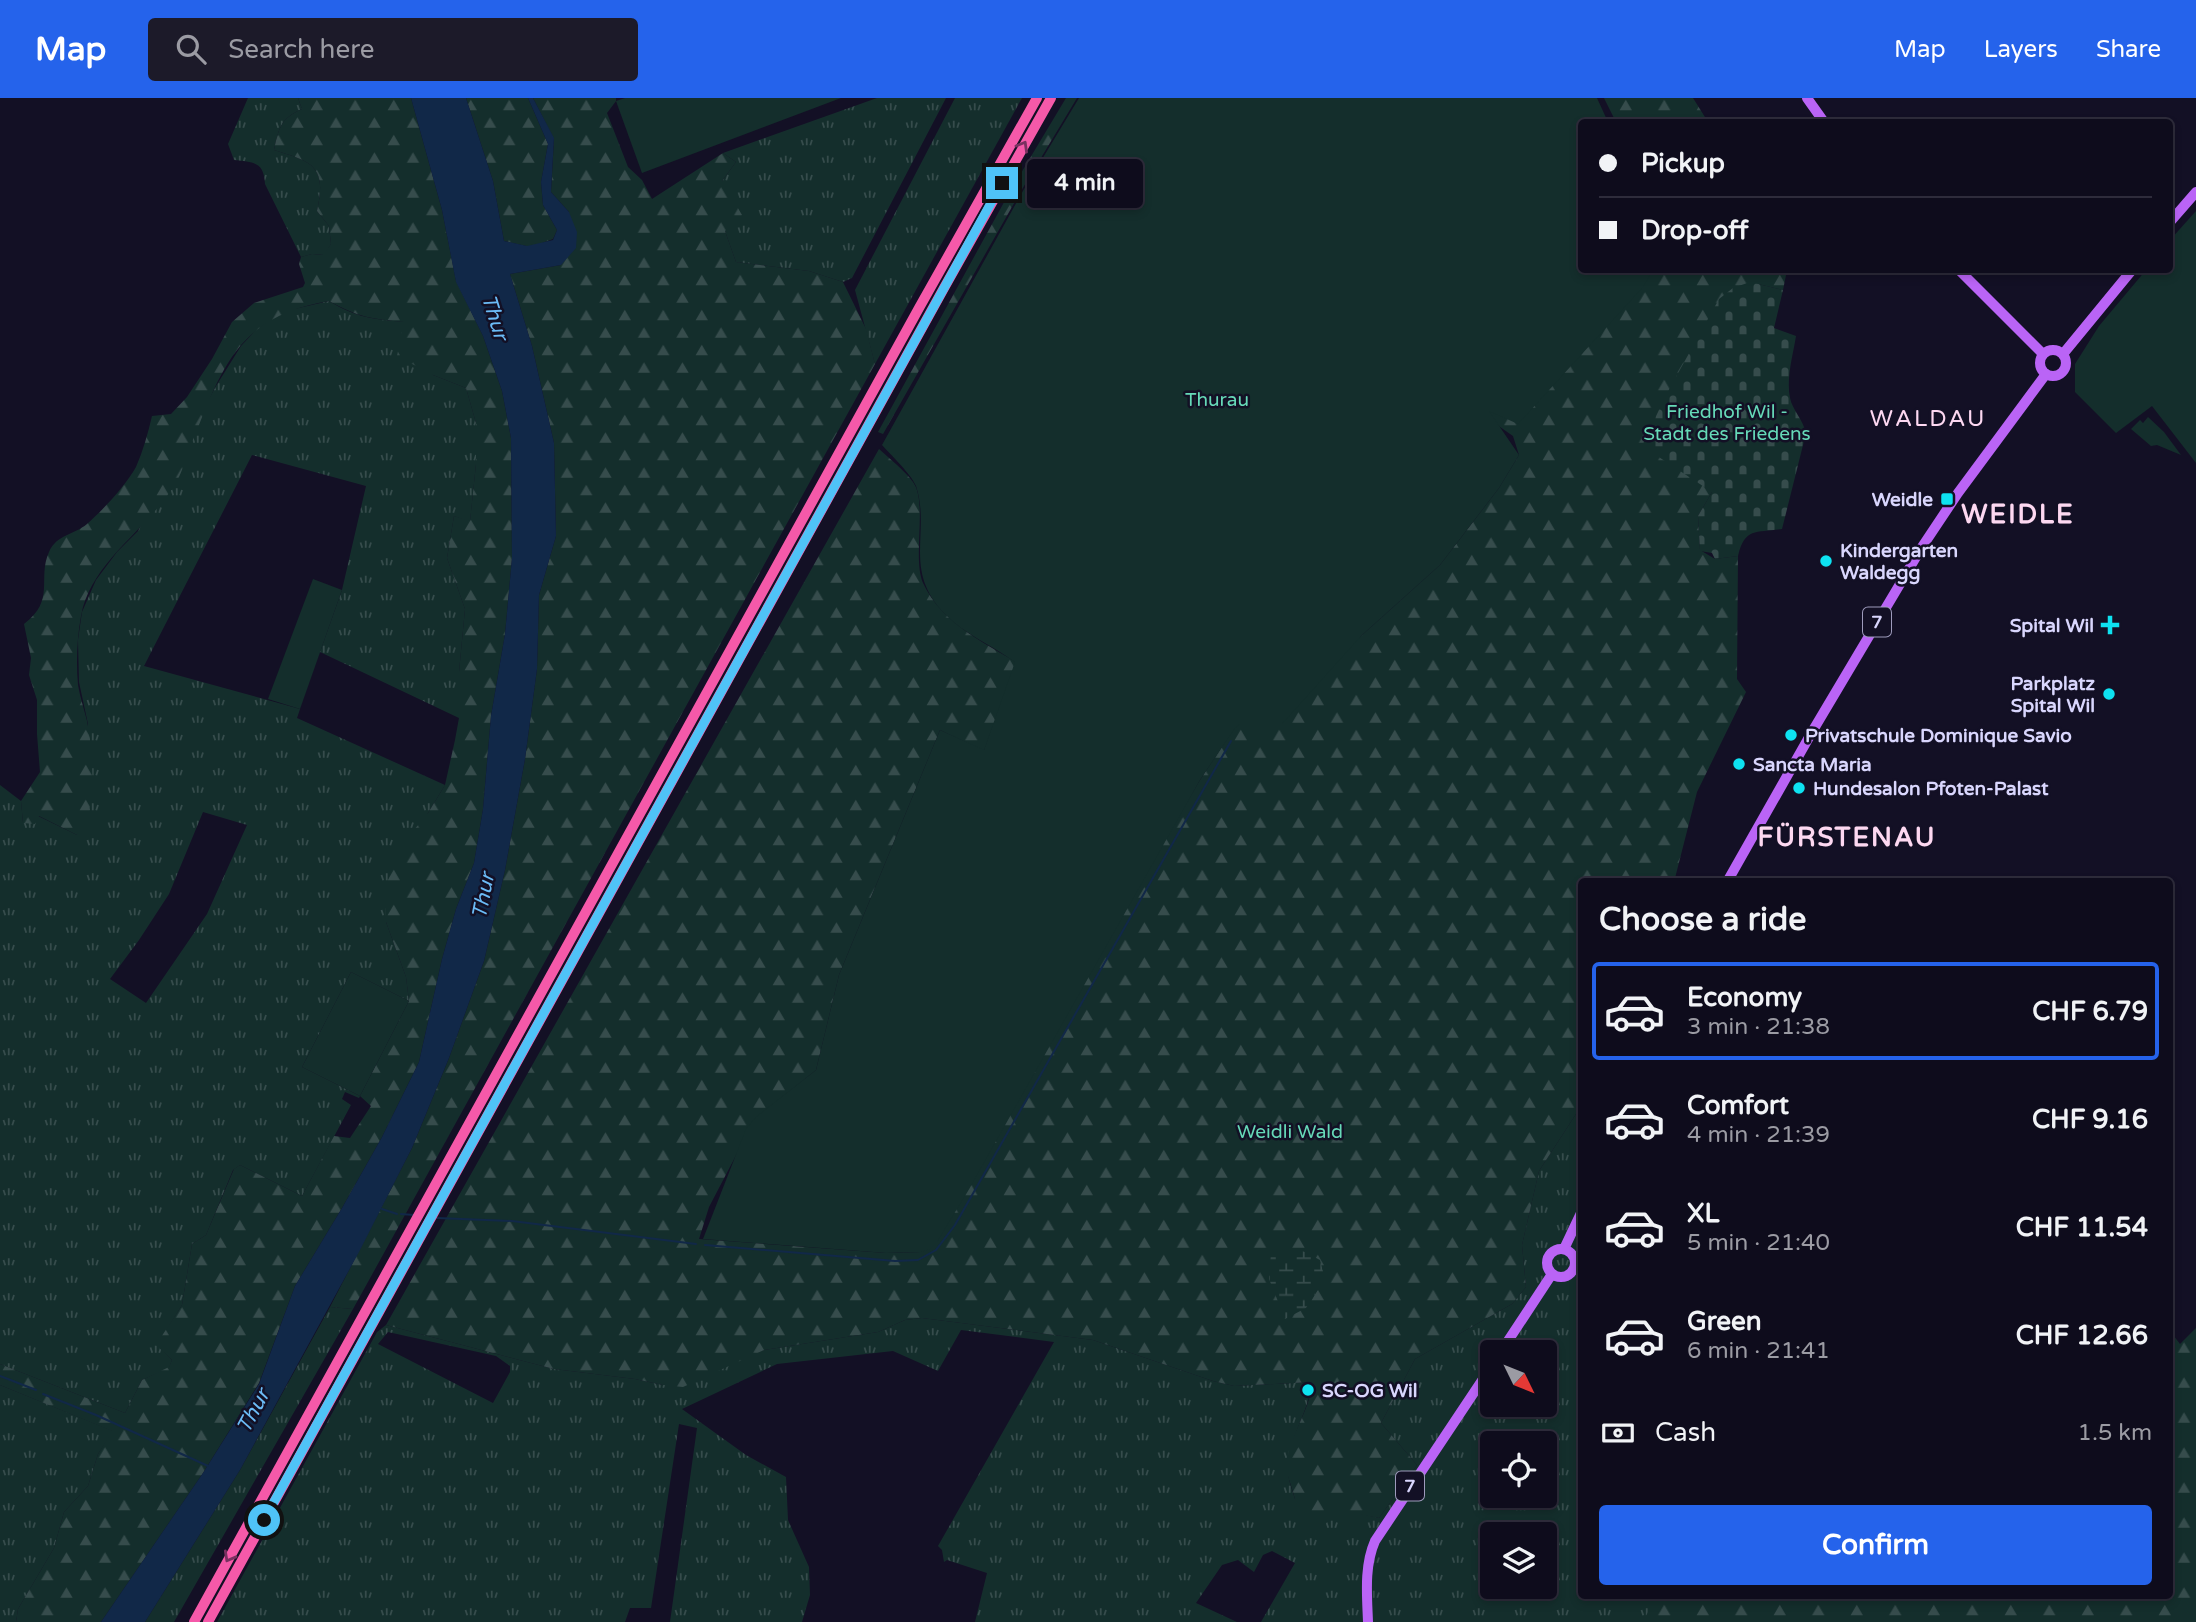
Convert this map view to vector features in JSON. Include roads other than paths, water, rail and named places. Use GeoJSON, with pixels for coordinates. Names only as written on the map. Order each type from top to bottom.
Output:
{"type":"FeatureCollection","features":[{"type":"Feature","properties":{"kind":"highway"},"geometry":{"type":"LineString","coordinates":[[194,1622],[1037,98]]}},
{"type":"Feature","properties":{"kind":"highway"},"geometry":{"type":"LineString","coordinates":[[208,1622],[1051,98]]}},
{"type":"Feature","properties":{"kind":"main road"},"geometry":{"type":"LineString","coordinates":[[1807,98],[1822,119]]}},
{"type":"Feature","properties":{"kind":"main road"},"geometry":{"type":"LineString","coordinates":[[2173,219],[2196,192]]}},
{"type":"Feature","properties":{"kind":"main road"},"geometry":{"type":"LineString","coordinates":[[1962,273],[2043,354]]}},
{"type":"Feature","properties":{"kind":"main road"},"geometry":{"type":"LineString","coordinates":[[2063,354],[2130,273]]}},
{"type":"Feature","properties":{"kind":"main road"},"geometry":{"type":"LineString","coordinates":[[2053,350],[2063,354],[2066,362],[2063,372],[2055,376],[2046,374],[2040,367],[2043,354],[2053,350]]}},
{"type":"Feature","properties":{"kind":"main road","name":"7"},"geometry":{"type":"LineString","coordinates":[[1729,878],[1922,547],[1963,486],[2046,374]]}},
{"type":"Feature","properties":{"kind":"main road"},"geometry":{"type":"LineString","coordinates":[[1564,1249],[1578,1219]]}},
{"type":"Feature","properties":{"kind":"main road"},"geometry":{"type":"LineString","coordinates":[[1564,1249],[1573,1257],[1573,1268],[1569,1274],[1552,1274],[1547,1266],[1548,1258],[1552,1252],[1564,1249]]}},
{"type":"Feature","properties":{"kind":"main road"},"geometry":{"type":"LineString","coordinates":[[1509,1340],[1552,1274]]}},
{"type":"Feature","properties":{"kind":"main road","name":"7"},"geometry":{"type":"LineString","coordinates":[[1368,1622],[1368,1563],[1375,1541],[1480,1383]]}},
{"type":"Feature","properties":{"kind":"water","name":"Thur"},"geometry":{"type":"Polygon","coordinates":[[[411,98],[466,98],[493,181],[504,241],[527,246],[553,240],[557,230],[543,205],[541,182],[548,144],[528,98],[533,98],[554,138],[551,192],[569,212],[577,232],[576,248],[561,265],[510,274],[532,346],[554,443],[556,536],[539,595],[537,669],[525,759],[505,870],[484,961],[449,1058],[412,1148],[359,1252],[240,1470],[145,1622],[101,1622],[203,1473],[259,1384],[295,1286],[382,1137],[419,1062],[442,959],[456,909],[474,863],[483,809],[491,716],[505,634],[512,558],[511,438],[502,391],[483,336],[456,282],[442,210],[411,98]]]}},
{"type":"Feature","properties":{"kind":"waterway"},"geometry":{"type":"LineString","coordinates":[[705,1245],[895,1261],[918,1260],[936,1250],[955,1225],[1231,741]]}},
{"type":"Feature","properties":{"kind":"waterway"},"geometry":{"type":"LineString","coordinates":[[382,1209],[397,1214]]}},
{"type":"Feature","properties":{"kind":"waterway"},"geometry":{"type":"LineString","coordinates":[[401,1214],[414,1215]]}},
{"type":"Feature","properties":{"kind":"waterway"},"geometry":{"type":"LineString","coordinates":[[437,1218],[512,1221],[696,1244]]}},
{"type":"Feature","properties":{"kind":"waterway"},"geometry":{"type":"LineString","coordinates":[[0,1376],[36,1390]]}},
{"type":"Feature","properties":{"kind":"waterway"},"geometry":{"type":"LineString","coordinates":[[43,1394],[208,1466]]}},
{"type":"Feature","properties":{"kind":"place","name":"Weidle"},"geometry":{"type":"Point","coordinates":[1947,499]}},
{"type":"Feature","properties":{"kind":"place","name":"Kindergarten Waldegg"},"geometry":{"type":"Point","coordinates":[1826,561]}},
{"type":"Feature","properties":{"kind":"place","name":"Spital Wil"},"geometry":{"type":"Point","coordinates":[2110,625]}},
{"type":"Feature","properties":{"kind":"place","name":"Parkplatz Spital Wil"},"geometry":{"type":"Point","coordinates":[2109,694]}},
{"type":"Feature","properties":{"kind":"place","name":"Privatschule Dominique Savio"},"geometry":{"type":"Point","coordinates":[1791,735]}},
{"type":"Feature","properties":{"kind":"place","name":"Sancta Maria"},"geometry":{"type":"Point","coordinates":[1739,764]}},
{"type":"Feature","properties":{"kind":"place","name":"Hundesalon Pfoten-Palast"},"geometry":{"type":"Point","coordinates":[1799,788]}},
{"type":"Feature","properties":{"kind":"place","name":"SC-OG Wil"},"geometry":{"type":"Point","coordinates":[1308,1390]}},
{"type":"Feature","properties":{"kind":"district","name":"WALDAU"},"geometry":{"type":"Point","coordinates":[1928,418]}},
{"type":"Feature","properties":{"kind":"district","name":"WEIDLE"},"geometry":{"type":"Point","coordinates":[2018,514]}},
{"type":"Feature","properties":{"kind":"district","name":"FÜRSTENAU"},"geometry":{"type":"Point","coordinates":[1847,837]}},
{"type":"Feature","properties":{"kind":"park label","name":"Thurau"},"geometry":{"type":"Point","coordinates":[1217,399]}},
{"type":"Feature","properties":{"kind":"park label","name":"Friedhof Wil - Stadt des Friedens"},"geometry":{"type":"Point","coordinates":[1727,422]}},
{"type":"Feature","properties":{"kind":"park label","name":"Weidli Wald"},"geometry":{"type":"Point","coordinates":[1290,1131]}}]}
